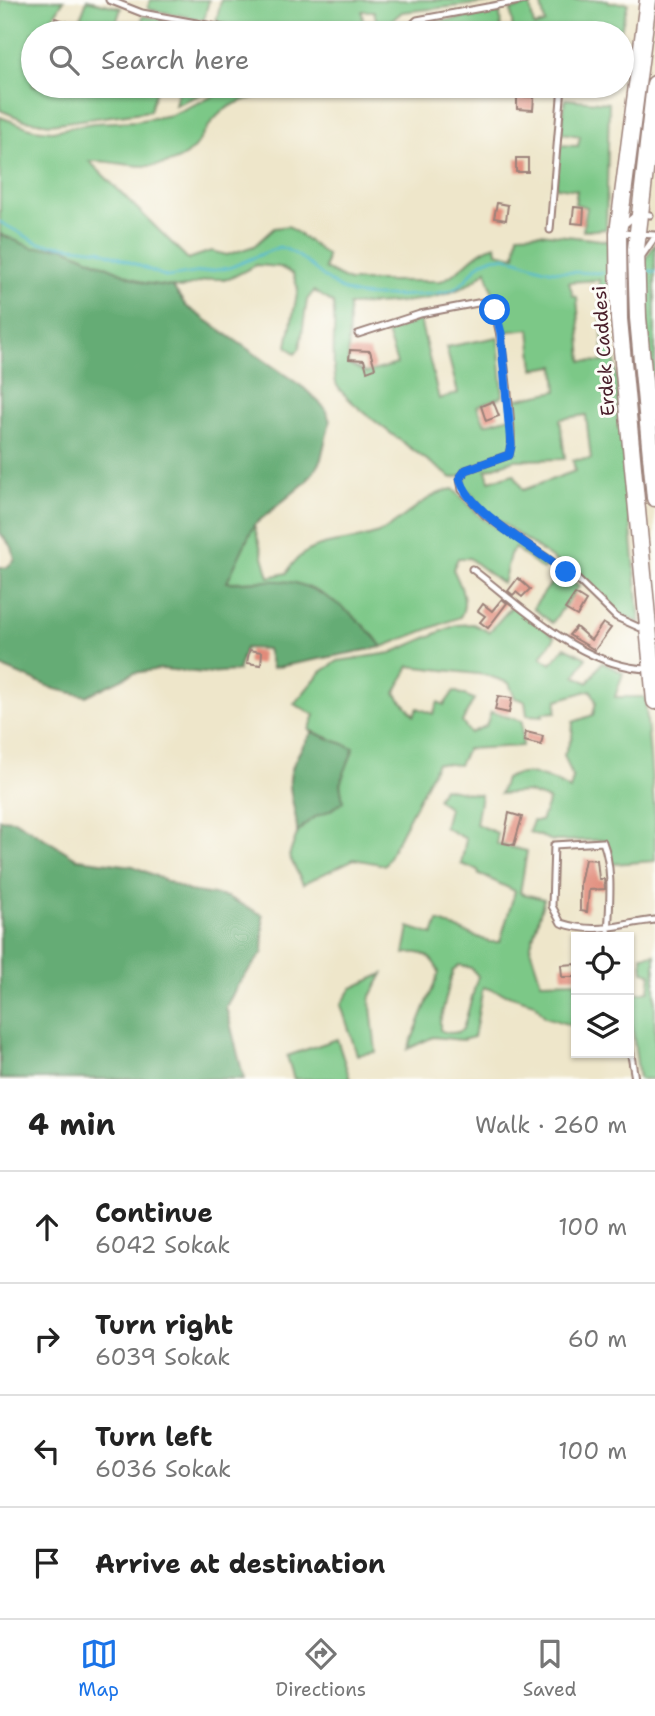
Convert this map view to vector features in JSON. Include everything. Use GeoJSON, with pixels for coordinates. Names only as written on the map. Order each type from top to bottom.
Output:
{"type":"FeatureCollection","features":[{"type":"Feature","properties":{"kind":"main road","name":"Erdek Caddesi"},"geometry":{"type":"LineString","coordinates":[[649,0],[618,233],[619,319],[655,701]]}},
{"type":"Feature","properties":{"kind":"main road","name":"Erdek Caddesi"},"geometry":{"type":"LineString","coordinates":[[655,83],[646,211],[637,234],[636,265],[655,498]]}},
{"type":"Feature","properties":{"kind":"lane"},"geometry":{"type":"LineString","coordinates":[[108,0],[142,13],[185,21]]}},
{"type":"Feature","properties":{"kind":"lane"},"geometry":{"type":"LineString","coordinates":[[416,21],[525,0]]}},
{"type":"Feature","properties":{"kind":"lane"},"geometry":{"type":"LineString","coordinates":[[550,230],[561,98]]}},
{"type":"Feature","properties":{"kind":"lane"},"geometry":{"type":"LineString","coordinates":[[618,233],[631,216],[646,211]]}},
{"type":"Feature","properties":{"kind":"lane"},"geometry":{"type":"LineString","coordinates":[[618,233],[655,236],[636,265]]}},
{"type":"Feature","properties":{"kind":"lane"},"geometry":{"type":"LineString","coordinates":[[358,334],[421,314],[488,301],[495,310],[501,333],[512,433],[509,455],[466,470],[460,478],[462,490],[485,515],[578,580],[616,617],[639,630],[648,631]]}},
{"type":"Feature","properties":{"kind":"lane"},"geometry":{"type":"LineString","coordinates":[[472,569],[570,644],[619,665],[653,669]]}},
{"type":"Feature","properties":{"kind":"lane"},"geometry":{"type":"LineString","coordinates":[[608,932],[608,926],[608,851],[603,842],[554,845],[552,906],[561,923],[582,930],[598,931],[608,926],[655,920]]}},
{"type":"Feature","properties":{"kind":"lane"},"geometry":{"type":"LineString","coordinates":[[632,1058],[635,1079]]}},
{"type":"Feature","properties":{"kind":"green space"},"geometry":{"type":"Polygon","coordinates":[[[0,0],[64,0],[51,21],[21,21],[21,98],[154,98],[150,111],[50,124],[24,120],[0,110],[0,0]]]}},
{"type":"Feature","properties":{"kind":"green space"},"geometry":{"type":"Polygon","coordinates":[[[87,0],[121,8],[117,21],[79,21],[87,0]]]}},
{"type":"Feature","properties":{"kind":"green space"},"geometry":{"type":"Polygon","coordinates":[[[150,0],[209,0],[204,20],[148,9],[150,0]]]}},
{"type":"Feature","properties":{"kind":"green space"},"geometry":{"type":"Polygon","coordinates":[[[221,0],[516,0],[402,12],[391,21],[376,21],[374,11],[362,11],[363,21],[216,21],[221,0]]]}},
{"type":"Feature","properties":{"kind":"green space"},"geometry":{"type":"Polygon","coordinates":[[[540,0],[608,0],[609,3],[628,3],[623,21],[545,21],[540,0]]]}},
{"type":"Feature","properties":{"kind":"green space"},"geometry":{"type":"Polygon","coordinates":[[[530,5],[533,21],[512,21],[511,10],[530,5]]]}},
{"type":"Feature","properties":{"kind":"green space"},"geometry":{"type":"Polygon","coordinates":[[[500,13],[500,21],[441,21],[500,13]]]}},
{"type":"Feature","properties":{"kind":"green space"},"geometry":{"type":"Polygon","coordinates":[[[143,16],[170,21],[142,21],[143,16]]]}},
{"type":"Feature","properties":{"kind":"green space"},"geometry":{"type":"Polygon","coordinates":[[[176,98],[192,98],[175,105],[176,98]]]}},
{"type":"Feature","properties":{"kind":"green space"},"geometry":{"type":"Polygon","coordinates":[[[209,98],[251,98],[223,111],[194,148],[178,160],[156,166],[89,161],[188,259],[211,251],[227,255],[254,246],[274,228],[288,226],[327,255],[325,269],[349,281],[441,281],[475,256],[496,245],[497,252],[515,256],[518,234],[540,233],[609,241],[607,278],[640,623],[614,611],[574,574],[488,513],[464,486],[466,475],[452,478],[388,432],[341,391],[334,373],[333,303],[314,291],[307,300],[300,348],[295,354],[287,346],[298,289],[293,274],[280,267],[256,265],[229,279],[211,279],[181,288],[144,283],[63,247],[33,249],[0,234],[0,117],[33,129],[52,131],[93,123],[136,121],[171,115],[209,98]],[[486,270],[458,290],[422,300],[349,305],[348,364],[366,373],[397,364],[387,333],[420,320],[439,399],[458,393],[446,347],[498,337],[503,396],[477,406],[485,424],[514,416],[513,400],[557,391],[555,366],[534,369],[530,329],[504,332],[486,270]],[[599,280],[569,282],[573,296],[577,297],[582,361],[604,362],[599,280]],[[586,415],[560,419],[565,459],[514,460],[486,470],[489,481],[514,474],[523,490],[575,471],[573,460],[591,459],[586,415]]]}},
{"type":"Feature","properties":{"kind":"green space"},"geometry":{"type":"Polygon","coordinates":[[[565,99],[609,103],[606,229],[583,231],[587,207],[575,204],[577,190],[556,187],[559,145],[578,146],[580,136],[561,133],[565,99]]]}},
{"type":"Feature","properties":{"kind":"green space"},"geometry":{"type":"Polygon","coordinates":[[[0,234],[33,248],[63,247],[144,283],[173,287],[186,306],[304,388],[325,408],[330,421],[320,463],[306,482],[254,525],[227,582],[282,581],[310,588],[351,614],[382,647],[272,668],[267,649],[245,648],[238,671],[205,673],[161,669],[134,673],[86,696],[55,689],[0,666],[0,567],[6,568],[15,560],[12,548],[0,533],[0,234]]]}},
{"type":"Feature","properties":{"kind":"green space"},"geometry":{"type":"Polygon","coordinates":[[[655,244],[655,471],[643,263],[655,244]]]}},
{"type":"Feature","properties":{"kind":"green space"},"geometry":{"type":"Polygon","coordinates":[[[453,489],[482,518],[548,563],[543,570],[515,548],[510,554],[503,584],[469,558],[458,558],[453,569],[464,598],[460,617],[382,647],[374,636],[284,581],[226,582],[254,525],[269,577],[287,573],[295,561],[317,547],[383,531],[434,495],[453,489]]]}},
{"type":"Feature","properties":{"kind":"green space"},"geometry":{"type":"Polygon","coordinates":[[[560,571],[579,586],[552,623],[533,608],[560,571]]]}},
{"type":"Feature","properties":{"kind":"green space"},"geometry":{"type":"Polygon","coordinates":[[[513,605],[555,637],[541,657],[551,664],[565,647],[586,658],[575,676],[588,683],[602,662],[623,673],[615,697],[645,697],[655,817],[655,861],[612,864],[611,849],[604,840],[553,841],[529,832],[533,821],[541,821],[549,800],[527,792],[500,794],[505,779],[522,774],[547,778],[570,790],[573,778],[564,755],[572,737],[573,722],[593,715],[596,702],[591,690],[557,700],[556,712],[542,713],[543,716],[527,715],[525,701],[515,698],[509,683],[486,675],[409,666],[395,693],[414,715],[418,708],[433,714],[438,702],[444,705],[454,691],[474,699],[462,722],[470,733],[486,726],[491,712],[522,721],[522,746],[467,749],[459,765],[437,763],[385,865],[354,859],[303,884],[289,856],[294,841],[308,819],[343,800],[340,784],[353,748],[309,730],[315,715],[294,704],[321,672],[338,661],[391,653],[456,625],[473,624],[489,632],[513,605]]]}},
{"type":"Feature","properties":{"kind":"green space"},"geometry":{"type":"Polygon","coordinates":[[[312,732],[354,748],[340,784],[343,801],[337,807],[309,821],[297,834],[290,778],[295,760],[312,732]]]}},
{"type":"Feature","properties":{"kind":"green space"},"geometry":{"type":"Polygon","coordinates":[[[443,788],[481,795],[476,824],[497,833],[497,844],[527,851],[520,893],[544,899],[530,948],[541,982],[571,981],[571,1025],[545,1017],[534,1003],[483,987],[474,1037],[462,1040],[433,1037],[408,1049],[439,973],[430,958],[416,953],[404,954],[409,927],[433,935],[438,921],[490,942],[500,942],[515,891],[479,874],[478,870],[461,864],[466,839],[444,827],[449,808],[437,799],[443,788]],[[459,965],[453,970],[440,1030],[455,1033],[463,1029],[478,976],[471,968],[459,965]]]}},
{"type":"Feature","properties":{"kind":"green space"},"geometry":{"type":"Polygon","coordinates":[[[0,819],[14,820],[78,859],[133,866],[189,891],[227,897],[263,915],[263,952],[237,986],[226,1007],[244,1079],[0,1079],[0,819]]]}},
{"type":"Feature","properties":{"kind":"green space"},"geometry":{"type":"Polygon","coordinates":[[[655,954],[655,1079],[639,1079],[634,1040],[634,994],[649,991],[651,974],[643,972],[642,956],[655,954]]]}},
{"type":"Feature","properties":{"kind":"green space"},"geometry":{"type":"Polygon","coordinates":[[[383,974],[370,998],[376,1052],[357,1055],[341,1005],[352,988],[383,974]]]}},
{"type":"Feature","properties":{"kind":"green space"},"geometry":{"type":"Polygon","coordinates":[[[337,1039],[350,1079],[294,1079],[287,1056],[337,1039]]]}},
{"type":"Feature","properties":{"kind":"building"},"geometry":{"type":"Polygon","coordinates":[[[517,98],[534,98],[533,110],[517,109],[517,98]]]}},
{"type":"Feature","properties":{"kind":"building"},"geometry":{"type":"Polygon","coordinates":[[[516,158],[528,158],[528,172],[516,172],[516,158]]]}},
{"type":"Feature","properties":{"kind":"building"},"geometry":{"type":"Polygon","coordinates":[[[497,203],[508,205],[506,220],[494,218],[497,203]]]}},
{"type":"Feature","properties":{"kind":"building"},"geometry":{"type":"Polygon","coordinates":[[[574,207],[584,208],[583,224],[572,223],[574,207]]]}},
{"type":"Feature","properties":{"kind":"building"},"geometry":{"type":"Polygon","coordinates":[[[350,350],[370,351],[375,368],[367,371],[364,360],[349,359],[350,350]]]}},
{"type":"Feature","properties":{"kind":"building"},"geometry":{"type":"Polygon","coordinates":[[[493,401],[499,416],[486,421],[481,406],[493,401]]]}},
{"type":"Feature","properties":{"kind":"building"},"geometry":{"type":"Polygon","coordinates":[[[518,578],[530,589],[522,597],[516,592],[513,595],[508,591],[518,578]]]}},
{"type":"Feature","properties":{"kind":"building"},"geometry":{"type":"Polygon","coordinates":[[[575,594],[586,601],[577,616],[565,609],[575,594]]]}},
{"type":"Feature","properties":{"kind":"building"},"geometry":{"type":"Polygon","coordinates":[[[502,599],[507,603],[488,628],[480,622],[485,616],[478,611],[483,604],[492,611],[502,599]]]}},
{"type":"Feature","properties":{"kind":"building"},"geometry":{"type":"Polygon","coordinates":[[[603,623],[611,628],[595,650],[569,635],[576,627],[591,640],[603,623]]]}},
{"type":"Feature","properties":{"kind":"building"},"geometry":{"type":"Polygon","coordinates":[[[249,650],[262,652],[261,665],[247,663],[249,650]]]}},
{"type":"Feature","properties":{"kind":"building"},"geometry":{"type":"Polygon","coordinates":[[[498,696],[512,698],[509,713],[495,710],[498,696]]]}},
{"type":"Feature","properties":{"kind":"building"},"geometry":{"type":"Polygon","coordinates":[[[526,732],[543,736],[541,745],[524,741],[526,732]]]}},
{"type":"Feature","properties":{"kind":"building"},"geometry":{"type":"Polygon","coordinates":[[[509,813],[522,817],[514,845],[503,843],[509,813]]]}},
{"type":"Feature","properties":{"kind":"building"},"geometry":{"type":"Polygon","coordinates":[[[585,859],[597,860],[599,879],[604,879],[605,889],[589,890],[587,912],[580,911],[580,883],[585,859]]]}},
{"type":"Feature","properties":{"kind":"building"},"geometry":{"type":"Polygon","coordinates":[[[571,964],[571,977],[562,977],[561,965],[571,964]]]}},
{"type":"Feature","properties":{"kind":"waterway"},"geometry":{"type":"LineString","coordinates":[[0,222],[38,243],[100,250],[167,277],[229,268],[279,247],[300,257],[339,287],[361,295],[410,295],[449,291],[461,285],[481,263],[500,257],[555,271],[603,273]]}},
{"type":"Feature","properties":{"kind":"waterway"},"geometry":{"type":"LineString","coordinates":[[645,270],[655,272]]}},
{"type":"Feature","properties":{"kind":"route"},"geometry":{"type":"LineString","coordinates":[[495,310],[501,333],[511,445],[509,455],[466,470],[460,478],[462,490],[485,515],[530,544],[566,572]]}}]}
